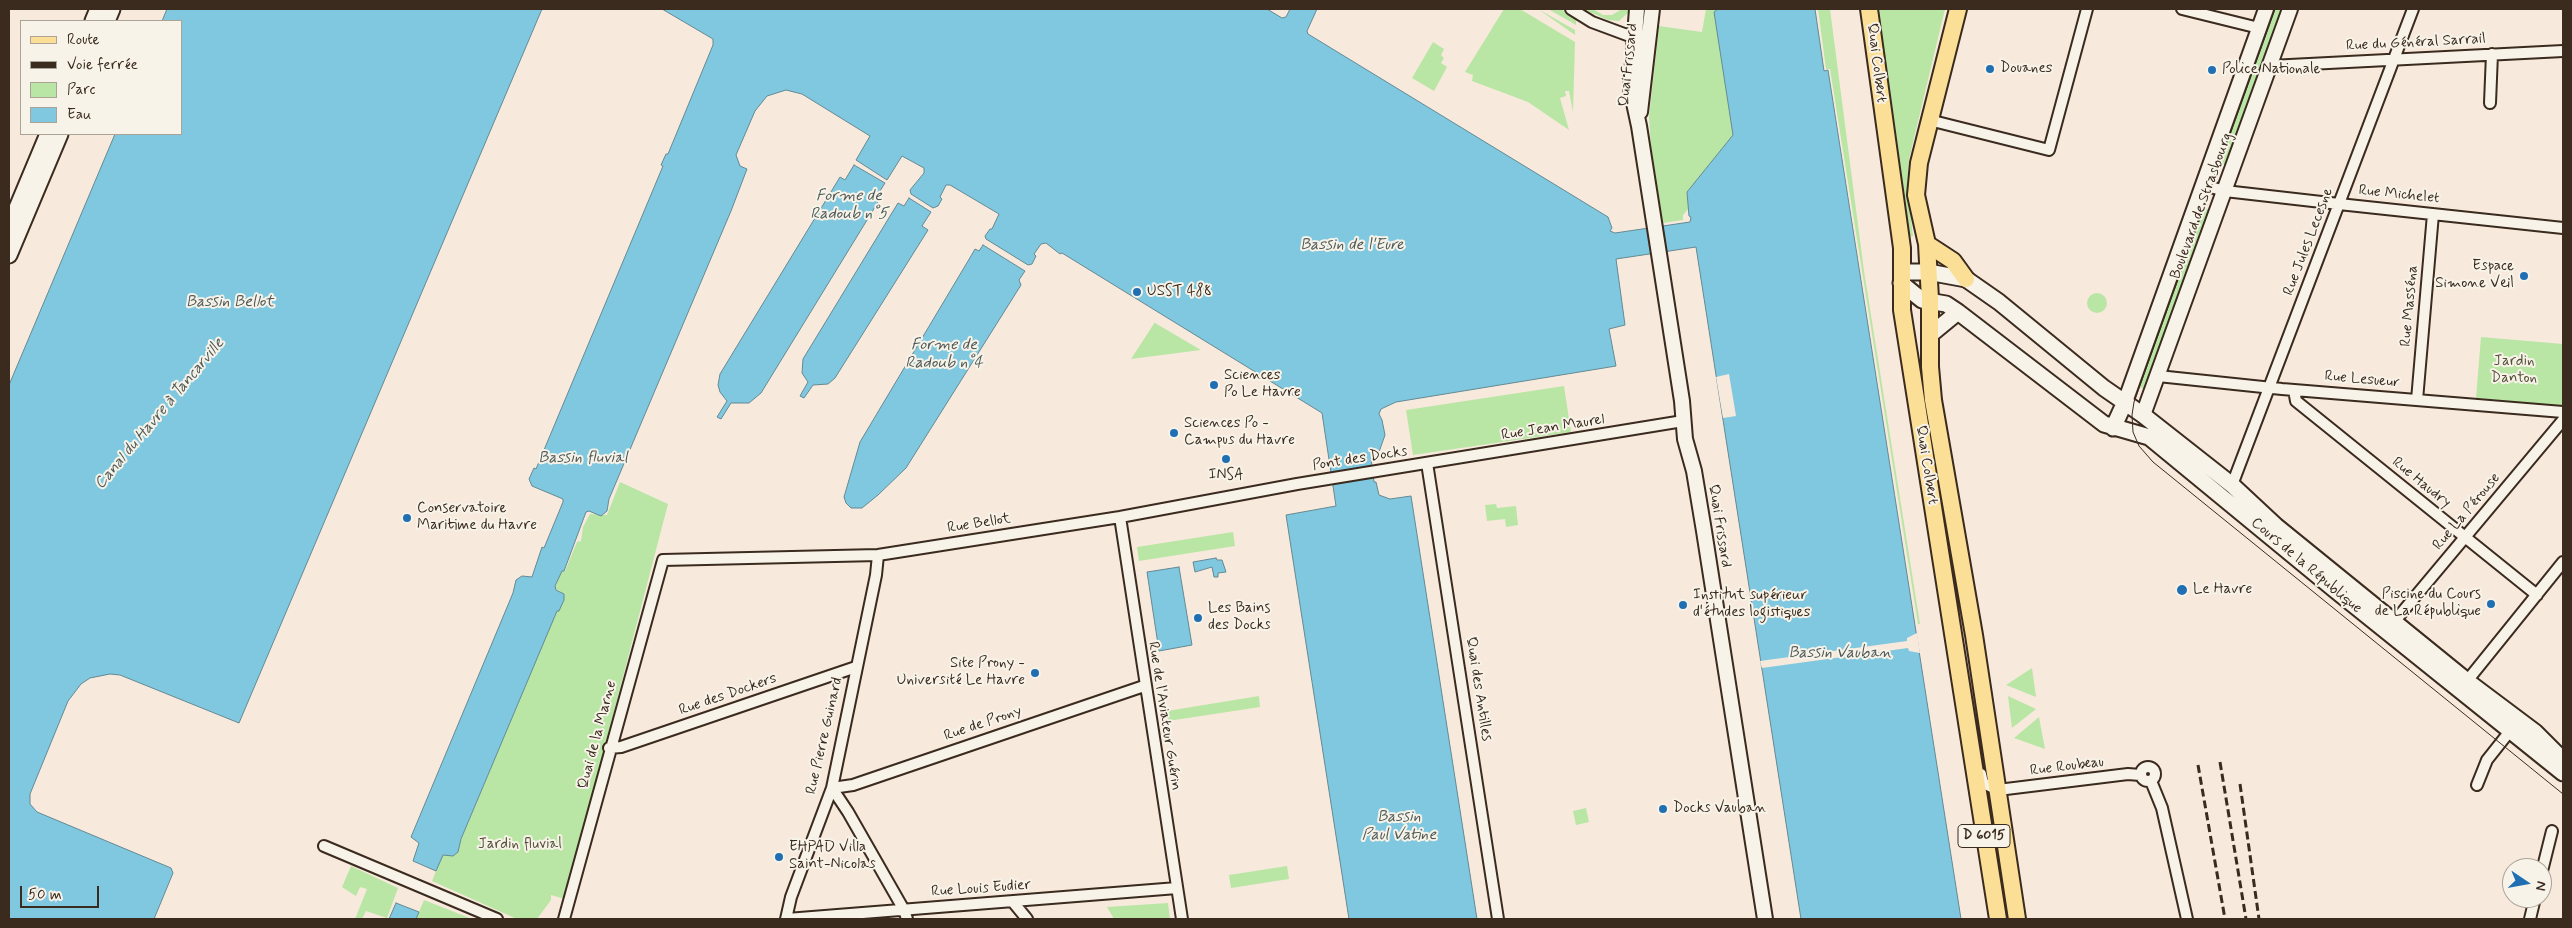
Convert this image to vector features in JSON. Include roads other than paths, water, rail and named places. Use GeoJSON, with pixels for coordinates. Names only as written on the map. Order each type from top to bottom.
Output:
{"type":"FeatureCollection","features":[{"type":"Feature","properties":{"kind":"main road","name":"Quai Colbert"},"geometry":{"type":"LineString","coordinates":[[1869,9],[1902,248],[1902,310],[1998,919]]}},
{"type":"Feature","properties":{"kind":"main road","name":"Quai Colbert"},"geometry":{"type":"LineString","coordinates":[[1958,9],[1919,163],[1916,194],[1926,244],[1930,300],[1930,367],[1934,400],[1979,668],[2017,919]]}},
{"type":"Feature","properties":{"kind":"main road"},"geometry":{"type":"LineString","coordinates":[[9,228],[48,135]]}},
{"type":"Feature","properties":{"kind":"main road"},"geometry":{"type":"LineString","coordinates":[[9,256],[60,135]]}},
{"type":"Feature","properties":{"kind":"main road"},"geometry":{"type":"LineString","coordinates":[[1926,244],[1953,261],[1966,280]]}},
{"type":"Feature","properties":{"kind":"main road"},"geometry":{"type":"LineString","coordinates":[[1930,335],[1958,312],[1946,304],[1922,300],[1914,295],[1902,277],[1928,272],[1966,280]]}},
{"type":"Feature","properties":{"kind":"main road","name":"Cours de la République"},"geometry":{"type":"LineString","coordinates":[[1966,280],[1999,302],[2104,388],[2143,415],[2232,485],[2276,526],[2467,680],[2563,773]]}},
{"type":"Feature","properties":{"kind":"main road","name":"Cours de la République"},"geometry":{"type":"LineString","coordinates":[[1958,312],[2083,410],[2113,428],[2133,432],[2153,440],[2514,725],[2563,760]]}},
{"type":"Feature","properties":{"kind":"main road"},"geometry":{"type":"LineString","coordinates":[[2113,428],[2125,402]]}},
{"type":"Feature","properties":{"kind":"main road"},"geometry":{"type":"LineString","coordinates":[[2133,432],[2143,415]]}},
{"type":"Feature","properties":{"kind":"main road"},"geometry":{"type":"LineString","coordinates":[[1962,697],[1979,668]]}},
{"type":"Feature","properties":{"kind":"street"},"geometry":{"type":"LineString","coordinates":[[1571,9],[1592,22],[1627,35],[1641,36]]}},
{"type":"Feature","properties":{"kind":"street","name":"Quai Frissard"},"geometry":{"type":"LineString","coordinates":[[1637,9],[1641,36],[1639,126],[1657,257],[1683,422],[1704,531],[1766,919]]}},
{"type":"Feature","properties":{"kind":"street","name":"Quai Frissard"},"geometry":{"type":"LineString","coordinates":[[1641,36],[1652,9]]}},
{"type":"Feature","properties":{"kind":"street"},"geometry":{"type":"LineString","coordinates":[[1929,120],[2049,150],[2087,9]]}},
{"type":"Feature","properties":{"kind":"street"},"geometry":{"type":"LineString","coordinates":[[2182,9],[2259,28]]}},
{"type":"Feature","properties":{"kind":"street","name":"Boulevard de Strasbourg"},"geometry":{"type":"LineString","coordinates":[[2125,402],[2266,9]]}},
{"type":"Feature","properties":{"kind":"street","name":"Boulevard de Strasbourg"},"geometry":{"type":"LineString","coordinates":[[2143,415],[2290,9]]}},
{"type":"Feature","properties":{"kind":"street","name":"Rue Jules Lecesne"},"geometry":{"type":"LineString","coordinates":[[2232,485],[2413,9]]}},
{"type":"Feature","properties":{"kind":"street","name":"Rue du Général Sarrail"},"geometry":{"type":"LineString","coordinates":[[2270,66],[2563,51]]}},
{"type":"Feature","properties":{"kind":"street"},"geometry":{"type":"LineString","coordinates":[[2490,103],[2492,54]]}},
{"type":"Feature","properties":{"kind":"street","name":"Rue Michelet"},"geometry":{"type":"LineString","coordinates":[[2203,185],[2225,191],[2563,228]]}},
{"type":"Feature","properties":{"kind":"street","name":"Rue Masséna"},"geometry":{"type":"LineString","coordinates":[[2417,400],[2433,214]]}},
{"type":"Feature","properties":{"kind":"street","name":"Rue Lesueur"},"geometry":{"type":"LineString","coordinates":[[2158,376],[2294,390],[2563,412]]}},
{"type":"Feature","properties":{"kind":"street","name":"Rue Haudry"},"geometry":{"type":"LineString","coordinates":[[2294,390],[2296,401],[2537,594]]}},
{"type":"Feature","properties":{"kind":"street","name":"Rue La Pérouse"},"geometry":{"type":"LineString","coordinates":[[2394,622],[2563,420]]}},
{"type":"Feature","properties":{"kind":"street","name":"Rue Jean Maurel"},"geometry":{"type":"LineString","coordinates":[[1427,463],[1683,422]]}},
{"type":"Feature","properties":{"kind":"street","name":"Pont des Docks"},"geometry":{"type":"LineString","coordinates":[[1297,484],[1427,463]]}},
{"type":"Feature","properties":{"kind":"street","name":"Quai des Antilles"},"geometry":{"type":"LineString","coordinates":[[1427,463],[1498,919]]}},
{"type":"Feature","properties":{"kind":"street","name":"Rue Bellot"},"geometry":{"type":"LineString","coordinates":[[663,560],[878,555],[1120,517],[1297,484]]}},
{"type":"Feature","properties":{"kind":"street","name":"Rue de l'Aviateur Guérin"},"geometry":{"type":"LineString","coordinates":[[1120,517],[1144,686],[1182,919]]}},
{"type":"Feature","properties":{"kind":"street","name":"Rue Pierre Guinard"},"geometry":{"type":"LineString","coordinates":[[787,919],[791,897],[832,788],[876,574],[878,555]]}},
{"type":"Feature","properties":{"kind":"street","name":"Quai de la Marne"},"geometry":{"type":"LineString","coordinates":[[564,919],[609,748],[663,560]]}},
{"type":"Feature","properties":{"kind":"street"},"geometry":{"type":"LineString","coordinates":[[2467,680],[2563,562]]}},
{"type":"Feature","properties":{"kind":"street","name":"Rue des Dockers"},"geometry":{"type":"LineString","coordinates":[[609,748],[621,747],[856,667]]}},
{"type":"Feature","properties":{"kind":"street","name":"Rue de Prony"},"geometry":{"type":"LineString","coordinates":[[832,788],[853,785],[1144,686]]}},
{"type":"Feature","properties":{"kind":"street"},"geometry":{"type":"LineString","coordinates":[[2477,786],[2487,760],[2514,725]]}},
{"type":"Feature","properties":{"kind":"street"},"geometry":{"type":"LineString","coordinates":[[1971,754],[1980,769],[1983,783],[1998,790]]}},
{"type":"Feature","properties":{"kind":"street","name":"Rue Roubeau"},"geometry":{"type":"LineString","coordinates":[[1998,790],[2128,774],[2140,775],[2144,768],[2151,768],[2155,774],[2151,781],[2162,808],[2187,919]]}},
{"type":"Feature","properties":{"kind":"street"},"geometry":{"type":"LineString","coordinates":[[832,788],[906,915]]}},
{"type":"Feature","properties":{"kind":"street"},"geometry":{"type":"LineString","coordinates":[[2545,858],[2552,831]]}},
{"type":"Feature","properties":{"kind":"street"},"geometry":{"type":"LineString","coordinates":[[324,846],[497,919]]}},
{"type":"Feature","properties":{"kind":"street","name":"Rue Louis Eudier"},"geometry":{"type":"LineString","coordinates":[[787,919],[906,915],[1013,902],[1177,888]]}},
{"type":"Feature","properties":{"kind":"street"},"geometry":{"type":"LineString","coordinates":[[1013,902],[1027,919]]}},
{"type":"Feature","properties":{"kind":"water","name":"Bassin Bellot"},"geometry":{"type":"Polygon","coordinates":[[[167,9],[542,9],[239,723],[120,675],[110,674],[90,678],[81,684],[68,701],[30,794],[30,804],[37,812],[171,868],[173,873],[154,919],[9,919],[9,385],[115,135],[182,135],[182,20],[162,20],[167,9]]]}},
{"type":"Feature","properties":{"kind":"water"},"geometry":{"type":"Polygon","coordinates":[[[662,9],[1267,9],[1282,18],[1286,17],[1290,9],[1317,9],[1307,31],[1308,34],[1608,217],[1612,228],[1610,231],[1615,233],[1690,222],[1687,192],[1733,135],[1714,12],[1718,9],[1815,9],[1824,71],[1828,70],[1961,919],[1801,919],[1696,247],[1616,259],[1625,325],[1609,329],[1616,366],[1396,402],[1381,409],[1379,414],[1385,435],[1379,452],[1371,458],[1374,482],[1376,482],[1379,495],[1390,499],[1411,496],[1477,919],[1349,919],[1286,515],[1336,506],[1322,413],[1062,253],[1060,254],[1046,243],[1041,244],[1034,254],[1036,256],[1032,264],[1028,265],[986,239],[985,236],[992,229],[999,214],[950,185],[946,185],[940,197],[942,199],[938,206],[933,208],[911,194],[910,190],[924,173],[924,168],[902,156],[887,180],[856,160],[870,136],[802,94],[786,90],[767,96],[755,111],[736,155],[740,166],[747,169],[731,211],[609,499],[607,511],[601,516],[589,511],[586,512],[564,571],[562,571],[555,586],[556,590],[564,594],[564,600],[559,611],[557,611],[461,839],[458,852],[453,856],[443,855],[436,871],[413,861],[419,843],[411,837],[513,593],[516,580],[522,576],[532,577],[542,547],[544,548],[563,502],[563,499],[532,486],[529,479],[534,468],[536,469],[663,166],[661,165],[666,154],[668,154],[713,45],[713,39],[662,9]]]}},
{"type":"Feature","properties":{"kind":"water","name":"Forme de Radoub n°5"},"geometry":{"type":"Polygon","coordinates":[[[854,165],[885,183],[880,191],[883,194],[761,393],[749,403],[731,403],[721,419],[717,417],[727,401],[720,392],[718,385],[720,374],[840,177],[845,180],[854,165]]]}},
{"type":"Feature","properties":{"kind":"water"},"geometry":{"type":"Polygon","coordinates":[[[909,198],[931,212],[922,226],[928,230],[835,378],[828,384],[813,385],[804,398],[800,396],[808,382],[802,373],[803,359],[898,203],[904,206],[909,198]]]}},
{"type":"Feature","properties":{"kind":"water","name":"Forme de Radoub n°4"},"geometry":{"type":"Polygon","coordinates":[[[983,245],[1025,271],[1019,280],[1021,285],[906,468],[862,508],[851,508],[846,503],[844,497],[860,442],[975,249],[979,251],[983,245]]]}},
{"type":"Feature","properties":{"kind":"water"},"geometry":{"type":"Polygon","coordinates":[[[1216,558],[1217,560],[1222,560],[1226,572],[1218,573],[1218,577],[1214,577],[1212,567],[1195,572],[1193,562],[1216,558]]]}},
{"type":"Feature","properties":{"kind":"water"},"geometry":{"type":"Polygon","coordinates":[[[1179,567],[1192,645],[1159,651],[1147,572],[1179,567]]]}},
{"type":"Feature","properties":{"kind":"water"},"geometry":{"type":"Polygon","coordinates":[[[396,903],[419,912],[416,919],[389,919],[396,903]]]}},
{"type":"Feature","properties":{"kind":"tram line"},"geometry":{"type":"LineString","coordinates":[[2275,9],[2134,402],[2132,415],[2133,432],[2139,446],[2153,462],[2563,794]]}},
{"type":"Feature","properties":{"kind":"railway"},"geometry":{"type":"LineString","coordinates":[[2220,762],[2246,919]]}},
{"type":"Feature","properties":{"kind":"railway"},"geometry":{"type":"LineString","coordinates":[[2198,765],[2225,919]]}},
{"type":"Feature","properties":{"kind":"railway"},"geometry":{"type":"LineString","coordinates":[[2240,784],[2259,919]]}},
{"type":"Feature","properties":{"kind":"place","name":"Douanes"},"geometry":{"type":"Point","coordinates":[1990,69]}},
{"type":"Feature","properties":{"kind":"place","name":"Police Nationale"},"geometry":{"type":"Point","coordinates":[2212,70]}},
{"type":"Feature","properties":{"kind":"place","name":"Espace Simone Veil"},"geometry":{"type":"Point","coordinates":[2524,276]}},
{"type":"Feature","properties":{"kind":"place","name":"USST 488"},"geometry":{"type":"Point","coordinates":[1137,292]}},
{"type":"Feature","properties":{"kind":"place","name":"Sciences Po Le Havre"},"geometry":{"type":"Point","coordinates":[1214,385]}},
{"type":"Feature","properties":{"kind":"place","name":"Sciences Po - Campus du Havre"},"geometry":{"type":"Point","coordinates":[1174,433]}},
{"type":"Feature","properties":{"kind":"place","name":"INSA"},"geometry":{"type":"Point","coordinates":[1226,459]}},
{"type":"Feature","properties":{"kind":"place","name":"Conservatoire Maritime du Havre"},"geometry":{"type":"Point","coordinates":[407,518]}},
{"type":"Feature","properties":{"kind":"place","name":"Le Havre"},"geometry":{"type":"Point","coordinates":[2182,590]}},
{"type":"Feature","properties":{"kind":"place","name":"Piscine du Cours de La République"},"geometry":{"type":"Point","coordinates":[2491,604]}},
{"type":"Feature","properties":{"kind":"place","name":"Institut supérieur d'études logistiques"},"geometry":{"type":"Point","coordinates":[1683,605]}},
{"type":"Feature","properties":{"kind":"place","name":"Les Bains des Docks"},"geometry":{"type":"Point","coordinates":[1198,618]}},
{"type":"Feature","properties":{"kind":"place","name":"Site Prony - Université Le Havre"},"geometry":{"type":"Point","coordinates":[1035,673]}},
{"type":"Feature","properties":{"kind":"place","name":"Docks Vauban"},"geometry":{"type":"Point","coordinates":[1663,809]}},
{"type":"Feature","properties":{"kind":"place","name":"EHPAD Villa Saint-Nicolas"},"geometry":{"type":"Point","coordinates":[779,857]}},
{"type":"Feature","properties":{"kind":"water label","name":"Bassin de l'Eure"},"geometry":{"type":"Point","coordinates":[1352,246]}},
{"type":"Feature","properties":{"kind":"water label","name":"Canal du Havre à Tancarville"},"geometry":{"type":"Point","coordinates":[160,414]}},
{"type":"Feature","properties":{"kind":"water label","name":"Bassin fluvial"},"geometry":{"type":"Point","coordinates":[583,459]}},
{"type":"Feature","properties":{"kind":"water label","name":"Bassin Vauban"},"geometry":{"type":"Point","coordinates":[1840,654]}},
{"type":"Feature","properties":{"kind":"water label","name":"Bassin Paul Vatine"},"geometry":{"type":"Point","coordinates":[1399,827]}},
{"type":"Feature","properties":{"kind":"park label","name":"Jardin Danton"},"geometry":{"type":"Point","coordinates":[2514,370]}},
{"type":"Feature","properties":{"kind":"park label","name":"Jardin fluvial"},"geometry":{"type":"Point","coordinates":[520,845]}}]}
